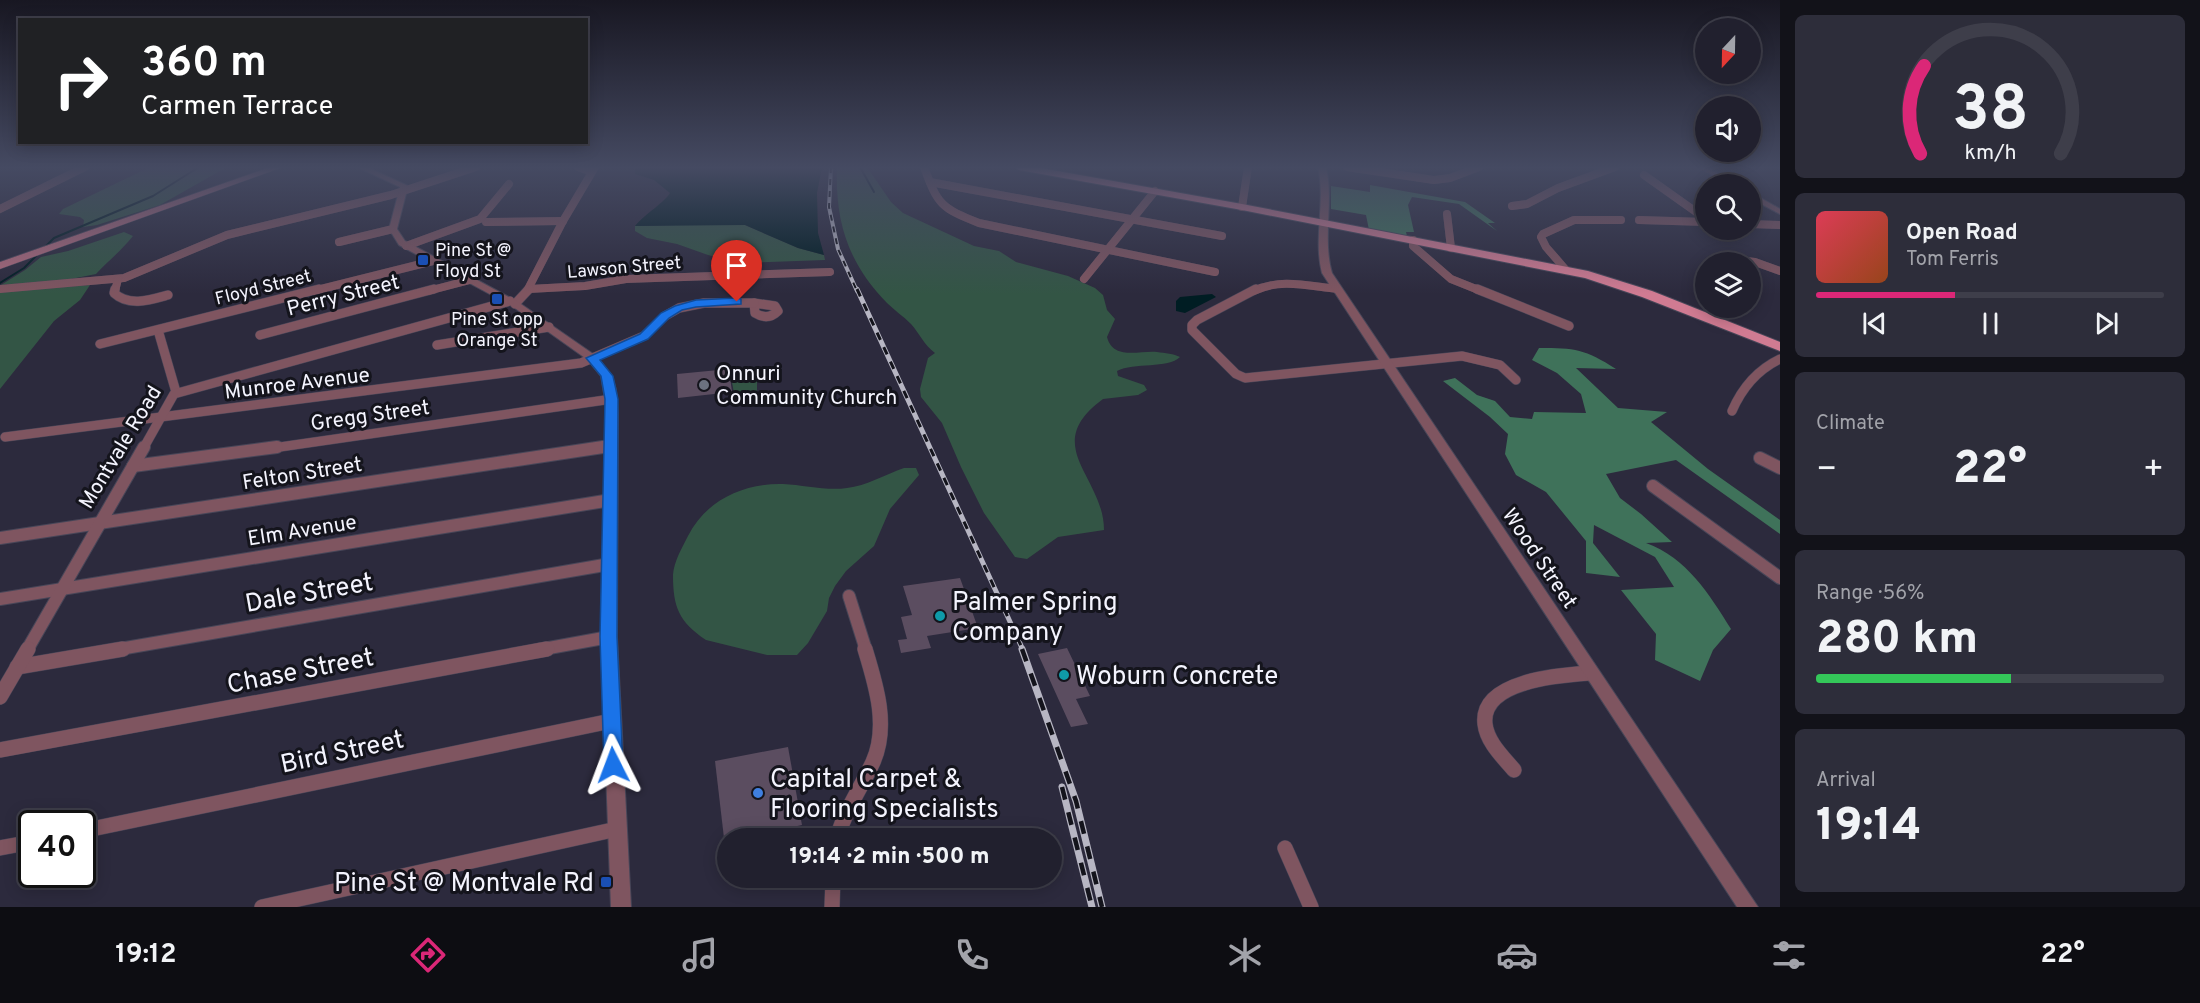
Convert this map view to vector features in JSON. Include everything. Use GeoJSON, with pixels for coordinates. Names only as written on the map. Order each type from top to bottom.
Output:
{"type":"FeatureCollection","features":[{"type":"Feature","properties":{"kind":"main road"},"geometry":{"type":"LineString","coordinates":[[0,266],[159,209]]}},
{"type":"Feature","properties":{"kind":"main road"},"geometry":{"type":"LineString","coordinates":[[1254,209],[1566,270],[1635,289],[1780,347]]}},
{"type":"Feature","properties":{"kind":"street"},"geometry":{"type":"LineString","coordinates":[[0,289],[118,279],[137,274],[234,232],[328,209]]}},
{"type":"Feature","properties":{"kind":"street"},"geometry":{"type":"LineString","coordinates":[[399,209],[393,229],[406,246],[513,302],[592,358],[607,376],[612,399],[609,637],[611,721],[621,907]]}},
{"type":"Feature","properties":{"kind":"street"},"geometry":{"type":"LineString","coordinates":[[406,246],[480,219],[488,209]]}},
{"type":"Feature","properties":{"kind":"street"},"geometry":{"type":"LineString","coordinates":[[513,302],[529,289],[570,209]]}},
{"type":"Feature","properties":{"kind":"street"},"geometry":{"type":"LineString","coordinates":[[947,209],[988,225],[1215,272]]}},
{"type":"Feature","properties":{"kind":"street"},"geometry":{"type":"LineString","coordinates":[[1083,209],[1222,236]]}},
{"type":"Feature","properties":{"kind":"street"},"geometry":{"type":"LineString","coordinates":[[1084,279],[1141,209]]}},
{"type":"Feature","properties":{"kind":"street","name":"Wood Street"},"geometry":{"type":"LineString","coordinates":[[1325,209],[1324,266],[1336,290],[1388,364],[1748,907]]}},
{"type":"Feature","properties":{"kind":"street"},"geometry":{"type":"LineString","coordinates":[[1447,214],[1451,248]]}},
{"type":"Feature","properties":{"kind":"street"},"geometry":{"type":"LineString","coordinates":[[1566,270],[1543,244],[1541,239],[1543,234],[1574,220],[1621,220]]}},
{"type":"Feature","properties":{"kind":"street"},"geometry":{"type":"LineString","coordinates":[[1639,220],[1695,221]]}},
{"type":"Feature","properties":{"kind":"street"},"geometry":{"type":"LineString","coordinates":[[486,222],[563,221]]}},
{"type":"Feature","properties":{"kind":"street"},"geometry":{"type":"LineString","coordinates":[[1761,224],[1780,225]]}},
{"type":"Feature","properties":{"kind":"street"},"geometry":{"type":"LineString","coordinates":[[339,242],[393,229]]}},
{"type":"Feature","properties":{"kind":"street"},"geometry":{"type":"LineString","coordinates":[[1413,240],[1413,246],[1440,272],[1451,279],[1569,326]]}},
{"type":"Feature","properties":{"kind":"street","name":"Floyd Street"},"geometry":{"type":"LineString","coordinates":[[100,344],[433,261]]}},
{"type":"Feature","properties":{"kind":"street"},"geometry":{"type":"LineString","coordinates":[[1761,264],[1780,271]]}},
{"type":"Feature","properties":{"kind":"street","name":"Lawson Street"},"geometry":{"type":"LineString","coordinates":[[529,289],[574,287],[631,279],[830,272]]}},
{"type":"Feature","properties":{"kind":"street"},"geometry":{"type":"LineString","coordinates":[[118,279],[114,293],[123,300],[145,301],[168,295]]}},
{"type":"Feature","properties":{"kind":"street","name":"Perry Street"},"geometry":{"type":"LineString","coordinates":[[260,335],[470,280]]}},
{"type":"Feature","properties":{"kind":"street"},"geometry":{"type":"LineString","coordinates":[[1336,290],[1281,283],[1267,284],[1195,322],[1191,327],[1193,333],[1241,377],[1252,378],[1370,363],[1388,364],[1448,356],[1471,356],[1500,365],[1516,380]]}},
{"type":"Feature","properties":{"kind":"street","name":"Montvale Road"},"geometry":{"type":"LineString","coordinates":[[0,697],[176,392],[513,302]]}},
{"type":"Feature","properties":{"kind":"street","name":"Munroe Avenue"},"geometry":{"type":"LineString","coordinates":[[4,438],[580,363],[644,336],[665,316],[679,308],[704,303],[754,303]]}},
{"type":"Feature","properties":{"kind":"street"},"geometry":{"type":"LineString","coordinates":[[437,345],[535,332],[549,327]]}},
{"type":"Feature","properties":{"kind":"street"},"geometry":{"type":"LineString","coordinates":[[158,330],[176,392]]}},
{"type":"Feature","properties":{"kind":"street"},"geometry":{"type":"LineString","coordinates":[[1732,411],[1737,398],[1758,371],[1780,358]]}},
{"type":"Feature","properties":{"kind":"street","name":"Gregg Street"},"geometry":{"type":"LineString","coordinates":[[133,466],[612,399]]}},
{"type":"Feature","properties":{"kind":"street","name":"Felton Street"},"geometry":{"type":"LineString","coordinates":[[0,538],[610,446]]}},
{"type":"Feature","properties":{"kind":"street"},"geometry":{"type":"LineString","coordinates":[[1760,458],[1780,468]]}},
{"type":"Feature","properties":{"kind":"street"},"geometry":{"type":"LineString","coordinates":[[1653,486],[1780,578]]}},
{"type":"Feature","properties":{"kind":"street","name":"Elm Avenue"},"geometry":{"type":"LineString","coordinates":[[0,599],[611,500]]}},
{"type":"Feature","properties":{"kind":"street","name":"Dale Street"},"geometry":{"type":"LineString","coordinates":[[17,667],[610,564]]}},
{"type":"Feature","properties":{"kind":"street"},"geometry":{"type":"LineString","coordinates":[[840,828],[846,808],[878,751],[882,730],[880,706],[849,596]]}},
{"type":"Feature","properties":{"kind":"street","name":"Chase Street"},"geometry":{"type":"LineString","coordinates":[[0,750],[609,637]]}},
{"type":"Feature","properties":{"kind":"street"},"geometry":{"type":"LineString","coordinates":[[1514,770],[1498,753],[1487,734],[1485,710],[1490,701],[1508,688],[1564,674],[1591,673]]}},
{"type":"Feature","properties":{"kind":"street","name":"Bird Street"},"geometry":{"type":"LineString","coordinates":[[96,828],[611,721]]}},
{"type":"Feature","properties":{"kind":"street"},"geometry":{"type":"LineString","coordinates":[[262,907],[617,829]]}},
{"type":"Feature","properties":{"kind":"street"},"geometry":{"type":"LineString","coordinates":[[0,848],[18,845]]}},
{"type":"Feature","properties":{"kind":"street"},"geometry":{"type":"LineString","coordinates":[[1285,848],[1311,907]]}},
{"type":"Feature","properties":{"kind":"street"},"geometry":{"type":"LineString","coordinates":[[832,907],[833,888]]}},
{"type":"Feature","properties":{"kind":"shaded area"},"geometry":{"type":"Polygon","coordinates":[[[63,209],[146,209],[97,225],[83,227],[84,220],[80,217],[59,214],[63,209]]]}},
{"type":"Feature","properties":{"kind":"shaded area"},"geometry":{"type":"Polygon","coordinates":[[[653,209],[817,209],[818,233],[824,255],[798,248],[745,225],[635,226],[653,209]]]}},
{"type":"Feature","properties":{"kind":"shaded area"},"geometry":{"type":"Polygon","coordinates":[[[839,209],[899,209],[974,246],[999,251],[1016,262],[1068,276],[1095,288],[1103,295],[1107,310],[1115,319],[1107,337],[1115,349],[1128,353],[1157,352],[1180,357],[1167,363],[1124,368],[1117,371],[1118,376],[1144,385],[1147,390],[1138,395],[1103,399],[1085,416],[1076,432],[1075,447],[1095,493],[1104,530],[1058,537],[1027,559],[1015,557],[984,513],[942,423],[921,397],[920,389],[928,358],[935,353],[911,324],[887,303],[862,273],[842,224],[839,209]]]}},
{"type":"Feature","properties":{"kind":"shaded area"},"geometry":{"type":"Polygon","coordinates":[[[745,225],[798,248],[824,255],[825,260],[739,263],[677,244],[647,238],[635,231],[635,226],[745,225]]]}},
{"type":"Feature","properties":{"kind":"shaded area"},"geometry":{"type":"Polygon","coordinates":[[[124,232],[133,236],[96,274],[66,280],[1,285],[41,257],[68,251],[124,232]]]}},
{"type":"Feature","properties":{"kind":"shaded area"},"geometry":{"type":"Polygon","coordinates":[[[90,285],[80,300],[54,321],[0,389],[0,291],[90,285]]]}},
{"type":"Feature","properties":{"kind":"shaded area"},"geometry":{"type":"Polygon","coordinates":[[[1212,294],[1216,297],[1185,313],[1176,311],[1176,301],[1180,297],[1212,294]]]}},
{"type":"Feature","properties":{"kind":"shaded area"},"geometry":{"type":"Polygon","coordinates":[[[757,376],[757,391],[734,393],[731,377],[757,376]]]}},
{"type":"Feature","properties":{"kind":"shaded area"},"geometry":{"type":"Polygon","coordinates":[[[904,468],[916,468],[919,475],[890,509],[874,546],[846,571],[835,586],[829,598],[827,611],[808,643],[797,655],[767,655],[706,640],[689,627],[679,613],[674,596],[675,565],[696,523],[716,503],[741,491],[768,484],[839,489],[854,487],[904,468]]]}},
{"type":"Feature","properties":{"kind":"green space"},"geometry":{"type":"Polygon","coordinates":[[[1333,209],[1409,209],[1414,232],[1406,232],[1407,236],[1369,230],[1366,215],[1333,209]]]}},
{"type":"Feature","properties":{"kind":"green space"},"geometry":{"type":"Polygon","coordinates":[[[1466,209],[1475,209],[1495,223],[1488,223],[1497,231],[1466,209]]]}},
{"type":"Feature","properties":{"kind":"green space"},"geometry":{"type":"Polygon","coordinates":[[[1539,348],[1579,351],[1596,357],[1616,369],[1576,368],[1618,408],[1667,412],[1651,422],[1708,469],[1780,520],[1780,534],[1676,460],[1606,474],[1620,498],[1672,542],[1646,543],[1673,558],[1696,578],[1731,629],[1713,650],[1700,681],[1655,660],[1656,634],[1621,590],[1674,587],[1655,557],[1594,525],[1593,543],[1620,577],[1586,573],[1586,541],[1546,492],[1516,475],[1505,454],[1508,434],[1490,417],[1443,381],[1455,378],[1477,395],[1495,401],[1510,417],[1532,419],[1534,412],[1586,413],[1581,394],[1557,373],[1532,360],[1539,348]]]}},
{"type":"Feature","properties":{"kind":"building","name":"Onnuri Community Church"},"geometry":{"type":"Polygon","coordinates":[[[729,369],[732,392],[678,398],[677,374],[729,369]]]}},
{"type":"Feature","properties":{"kind":"building","name":"Palmer Spring Company"},"geometry":{"type":"Polygon","coordinates":[[[960,578],[978,628],[927,636],[931,648],[901,653],[898,640],[907,639],[901,617],[912,615],[903,586],[960,578]]]}},
{"type":"Feature","properties":{"kind":"building","name":"Woburn Concrete"},"geometry":{"type":"Polygon","coordinates":[[[1067,648],[1090,696],[1076,699],[1088,724],[1071,727],[1038,654],[1067,648]]]}},
{"type":"Feature","properties":{"kind":"building","name":"Capital Carpet & Flooring Specialists"},"geometry":{"type":"Polygon","coordinates":[[[788,747],[802,825],[788,828],[723,828],[715,761],[788,747]]]}},
{"type":"Feature","properties":{"kind":"waterway"},"geometry":{"type":"LineString","coordinates":[[0,283],[24,268],[54,238],[122,209]]}},
{"type":"Feature","properties":{"kind":"railway"},"geometry":{"type":"LineString","coordinates":[[829,209],[838,249],[857,291]]}},
{"type":"Feature","properties":{"kind":"railway"},"geometry":{"type":"LineString","coordinates":[[857,289],[1023,650]]}},
{"type":"Feature","properties":{"kind":"railway"},"geometry":{"type":"LineString","coordinates":[[1022,649],[1076,801],[1102,907]]}},
{"type":"Feature","properties":{"kind":"railway"},"geometry":{"type":"LineString","coordinates":[[1062,787],[1092,907]]}},
{"type":"Feature","properties":{"kind":"place","name":"Pine St @ Floyd St"},"geometry":{"type":"Point","coordinates":[423,260]}},
{"type":"Feature","properties":{"kind":"place","name":"Pine St opp Orange St"},"geometry":{"type":"Point","coordinates":[497,299]}},
{"type":"Feature","properties":{"kind":"place","name":"Onnuri Community Church"},"geometry":{"type":"Point","coordinates":[704,385]}},
{"type":"Feature","properties":{"kind":"place","name":"Palmer Spring Company"},"geometry":{"type":"Point","coordinates":[940,616]}},
{"type":"Feature","properties":{"kind":"place","name":"Woburn Concrete"},"geometry":{"type":"Point","coordinates":[1064,675]}},
{"type":"Feature","properties":{"kind":"place","name":"Capital Carpet & Flooring Specialists"},"geometry":{"type":"Point","coordinates":[758,793]}},
{"type":"Feature","properties":{"kind":"place","name":"Pine St @ Montvale Rd"},"geometry":{"type":"Point","coordinates":[606,882]}},
{"type":"Feature","properties":{"kind":"route"},"geometry":{"type":"LineString","coordinates":[[613,765],[609,637],[612,399],[607,376],[602,367],[592,358],[644,336],[653,330],[660,320],[679,308],[696,304],[737,302]]}}]}
